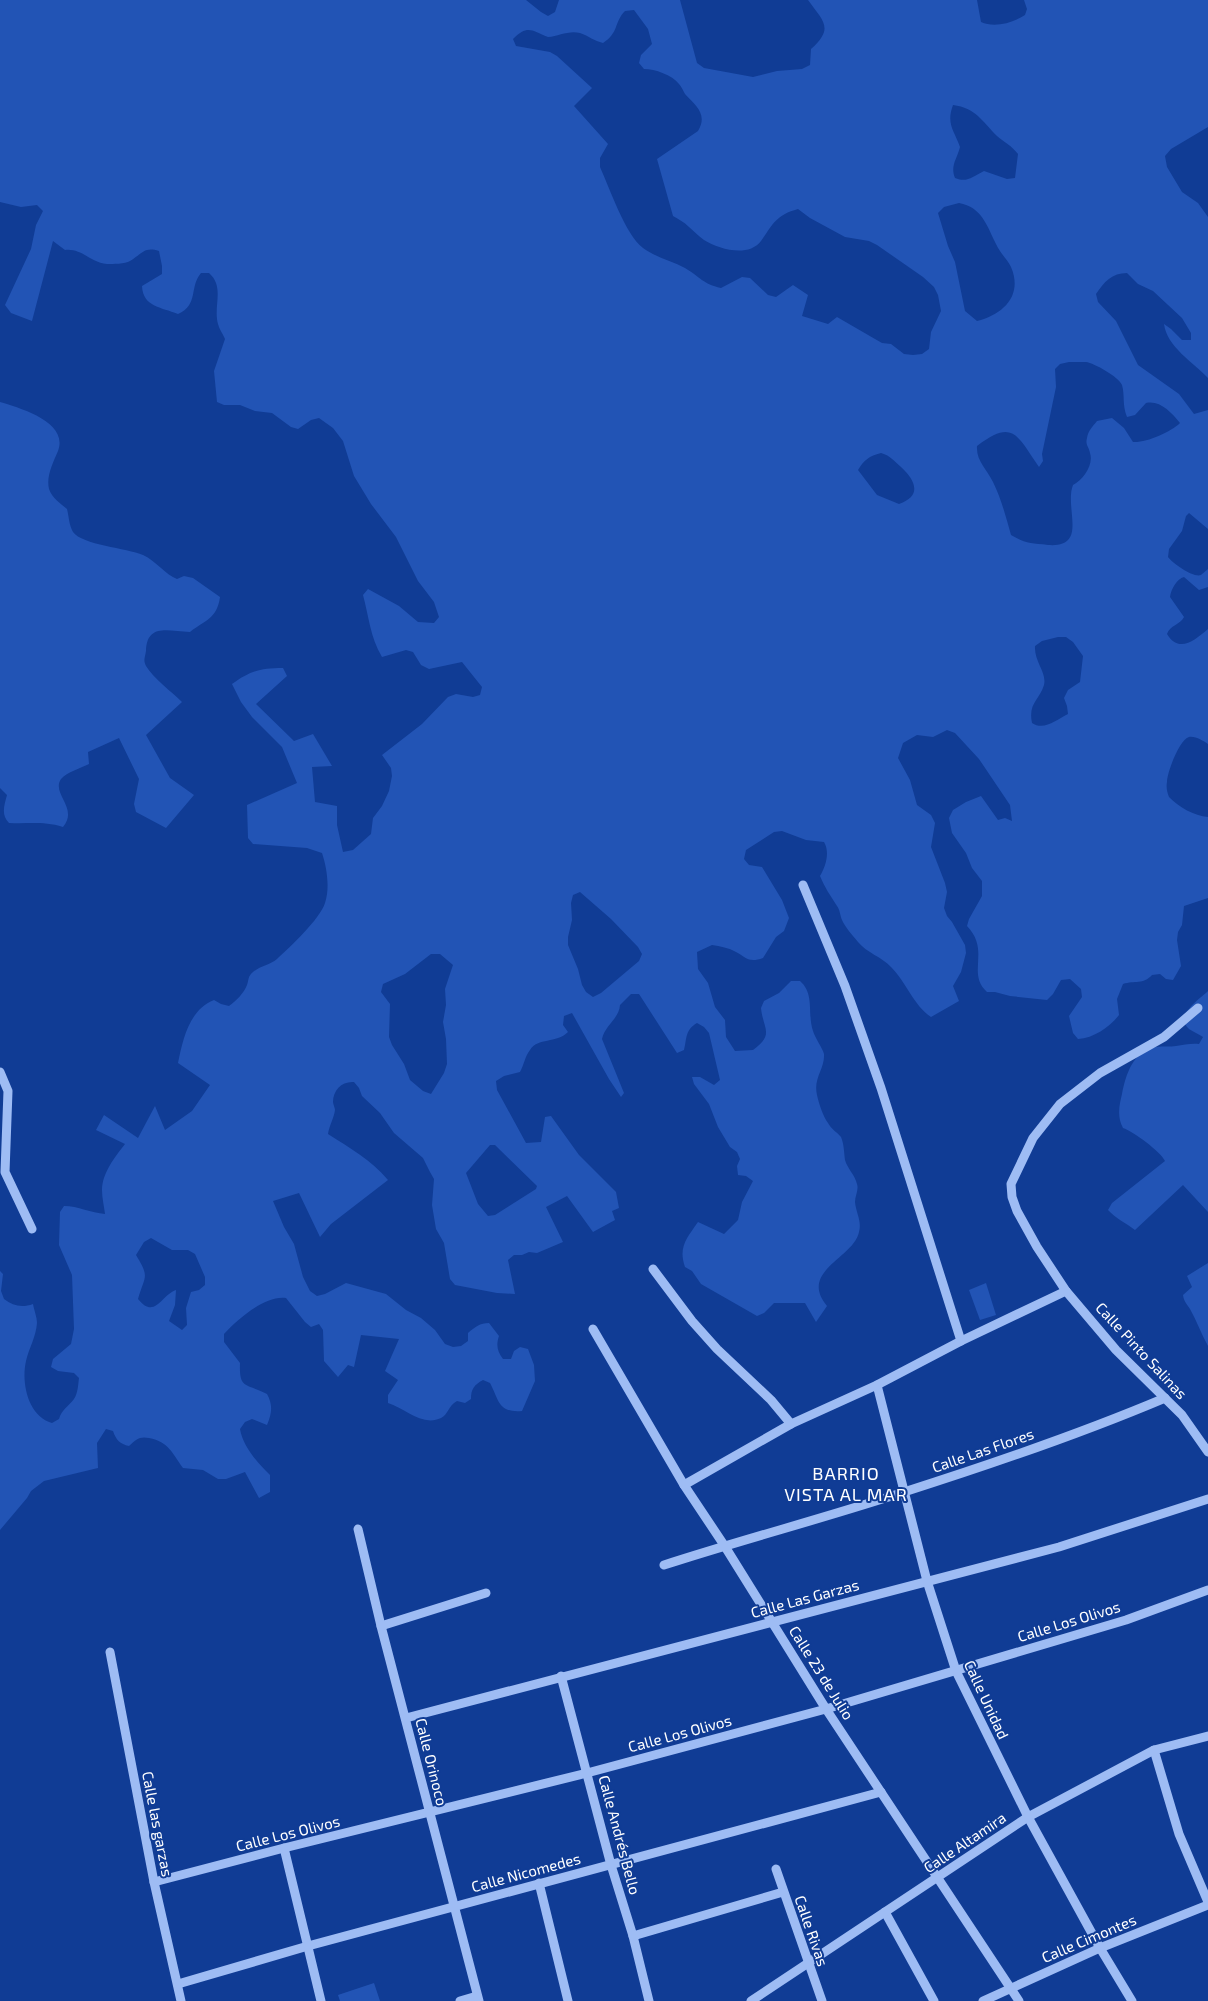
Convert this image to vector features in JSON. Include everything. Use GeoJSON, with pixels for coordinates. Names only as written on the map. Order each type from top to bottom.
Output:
{"type":"FeatureCollection","features":[{"type":"Feature","properties":{"kind":"street"},"geometry":{"type":"LineString","coordinates":[[803,885],[845,986],[881,1088],[961,1341]]}},
{"type":"Feature","properties":{"kind":"street","name":"Calle Pinto Salinas"},"geometry":{"type":"LineString","coordinates":[[1198,1008],[1164,1037],[1100,1073],[1060,1104],[1033,1138],[1011,1184],[1012,1197],[1017,1211],[1037,1247],[1066,1291],[1116,1350],[1182,1415],[1208,1452]]}},
{"type":"Feature","properties":{"kind":"street"},"geometry":{"type":"LineString","coordinates":[[0,1072],[8,1091],[5,1172],[32,1229]]}},
{"type":"Feature","properties":{"kind":"street"},"geometry":{"type":"LineString","coordinates":[[653,1269],[692,1322],[717,1350],[771,1400],[791,1424]]}},
{"type":"Feature","properties":{"kind":"street"},"geometry":{"type":"LineString","coordinates":[[684,1485],[791,1424],[877,1385],[961,1341],[1066,1291]]}},
{"type":"Feature","properties":{"kind":"street","name":"Calle 23 de Julio"},"geometry":{"type":"LineString","coordinates":[[593,1329],[684,1485],[724,1545],[826,1708],[1019,2001]]}},
{"type":"Feature","properties":{"kind":"street","name":"Calle Unidad"},"geometry":{"type":"LineString","coordinates":[[877,1385],[927,1581],[956,1671],[1028,1817],[1100,1948],[1132,2001]]}},
{"type":"Feature","properties":{"kind":"street","name":"Calle Las Flores"},"geometry":{"type":"LineString","coordinates":[[664,1565],[724,1545],[904,1492],[1107,1423],[1165,1398]]}},
{"type":"Feature","properties":{"kind":"street","name":"Calle Las Garzas"},"geometry":{"type":"LineString","coordinates":[[406,1718],[1059,1547],[1208,1499]]}},
{"type":"Feature","properties":{"kind":"street","name":"Calle Orinoco"},"geometry":{"type":"LineString","coordinates":[[358,1529],[381,1626],[478,1998]]}},
{"type":"Feature","properties":{"kind":"street","name":"Calle Los Olivos"},"geometry":{"type":"LineString","coordinates":[[154,1882],[284,1848],[587,1774],[826,1708],[1126,1620],[1208,1590]]}},
{"type":"Feature","properties":{"kind":"street"},"geometry":{"type":"LineString","coordinates":[[381,1626],[486,1593]]}},
{"type":"Feature","properties":{"kind":"street","name":"Calle las garzas"},"geometry":{"type":"LineString","coordinates":[[110,1652],[154,1882],[181,2001]]}},
{"type":"Feature","properties":{"kind":"street","name":"Calle Andrés Bello"},"geometry":{"type":"LineString","coordinates":[[561,1676],[611,1866],[633,1936],[649,2001]]}},
{"type":"Feature","properties":{"kind":"street","name":"Calle Altamira"},"geometry":{"type":"LineString","coordinates":[[751,2001],[1028,1817],[1154,1750],[1208,1736]]}},
{"type":"Feature","properties":{"kind":"street"},"geometry":{"type":"LineString","coordinates":[[1154,1750],[1179,1834],[1208,1904]]}},
{"type":"Feature","properties":{"kind":"street","name":"Calle Nicomedes"},"geometry":{"type":"LineString","coordinates":[[178,1984],[308,1946],[882,1792]]}},
{"type":"Feature","properties":{"kind":"street"},"geometry":{"type":"LineString","coordinates":[[284,1848],[321,2001]]}},
{"type":"Feature","properties":{"kind":"street","name":"Calle Rivas"},"geometry":{"type":"LineString","coordinates":[[776,1869],[807,1963],[822,2001]]}},
{"type":"Feature","properties":{"kind":"street"},"geometry":{"type":"LineString","coordinates":[[539,1884],[568,2001]]}},
{"type":"Feature","properties":{"kind":"street"},"geometry":{"type":"LineString","coordinates":[[633,1936],[783,1892]]}},
{"type":"Feature","properties":{"kind":"street","name":"Calle Cimontes"},"geometry":{"type":"LineString","coordinates":[[982,2001],[1100,1948],[1208,1904]]}},
{"type":"Feature","properties":{"kind":"street"},"geometry":{"type":"LineString","coordinates":[[885,1912],[934,2001]]}},
{"type":"Feature","properties":{"kind":"street"},"geometry":{"type":"LineString","coordinates":[[460,2001],[478,1998]]}},
{"type":"Feature","properties":{"kind":"shaded area"},"geometry":{"type":"Polygon","coordinates":[[[0,0],[526,0],[548,16],[555,12],[559,0],[680,0],[697,63],[704,68],[753,77],[777,71],[802,69],[810,65],[811,49],[822,36],[824,25],[808,0],[977,0],[981,22],[997,25],[1025,15],[1027,9],[1024,0],[1208,0],[1208,127],[1171,149],[1165,156],[1167,167],[1182,192],[1198,203],[1208,217],[1208,378],[1170,340],[1164,324],[1182,340],[1191,340],[1191,333],[1182,318],[1153,291],[1138,284],[1127,273],[1122,273],[1109,279],[1096,294],[1098,302],[1116,321],[1138,365],[1179,394],[1194,414],[1208,410],[1208,529],[1189,513],[1186,516],[1182,531],[1169,549],[1168,557],[1179,567],[1194,574],[1201,575],[1208,569],[1208,587],[1199,590],[1184,577],[1175,585],[1170,597],[1184,617],[1168,631],[1167,634],[1172,640],[1182,644],[1187,643],[1208,629],[1208,744],[1194,737],[1185,739],[1178,749],[1172,764],[1168,777],[1167,791],[1169,797],[1177,804],[1192,813],[1208,817],[1208,898],[1184,906],[1182,925],[1178,932],[1177,940],[1181,966],[1173,980],[1166,979],[1160,974],[1152,975],[1142,981],[1123,984],[1117,999],[1119,1015],[1101,1031],[1090,1037],[1078,1039],[1073,1033],[1069,1016],[1082,997],[1081,989],[1070,979],[1061,980],[1047,1000],[987,992],[981,985],[978,977],[977,944],[974,935],[967,926],[982,896],[982,881],[972,868],[966,853],[952,833],[949,818],[953,810],[981,796],[998,820],[1005,818],[1012,821],[1010,805],[979,759],[955,733],[947,730],[933,737],[917,735],[903,743],[898,758],[910,780],[917,805],[931,815],[935,823],[931,847],[947,892],[944,908],[965,945],[966,953],[961,972],[953,986],[959,1001],[931,1017],[925,1012],[891,967],[862,946],[843,923],[838,908],[820,876],[826,859],[827,850],[824,842],[806,840],[782,831],[774,832],[746,850],[744,859],[749,865],[762,867],[782,900],[789,918],[784,931],[776,937],[763,958],[748,959],[730,949],[712,945],[697,952],[698,969],[708,983],[715,1007],[725,1020],[726,1037],[735,1051],[753,1050],[764,1040],[766,1031],[761,1008],[764,1001],[779,993],[791,981],[800,981],[808,992],[811,1024],[824,1054],[816,1089],[817,1095],[826,1120],[841,1137],[846,1163],[856,1181],[858,1188],[855,1202],[860,1224],[855,1241],[823,1274],[819,1283],[820,1294],[827,1306],[816,1322],[805,1303],[774,1303],[764,1313],[757,1316],[701,1284],[692,1271],[685,1267],[683,1248],[687,1238],[698,1222],[724,1234],[738,1220],[742,1202],[753,1181],[746,1176],[738,1175],[737,1166],[740,1159],[737,1152],[730,1147],[718,1127],[709,1104],[694,1084],[692,1077],[700,1077],[714,1085],[720,1080],[709,1033],[697,1023],[688,1031],[684,1050],[677,1053],[639,994],[631,994],[620,1005],[617,1014],[602,1039],[624,1093],[621,1097],[572,1013],[564,1016],[563,1025],[568,1032],[558,1038],[533,1046],[520,1072],[504,1076],[496,1081],[497,1090],[526,1143],[541,1142],[545,1117],[551,1116],[579,1155],[616,1192],[619,1208],[612,1211],[615,1220],[593,1232],[567,1196],[546,1207],[563,1242],[537,1253],[529,1252],[522,1255],[514,1255],[508,1260],[515,1294],[497,1293],[455,1285],[450,1279],[444,1243],[436,1229],[432,1205],[434,1179],[423,1158],[394,1133],[380,1113],[362,1096],[354,1082],[346,1083],[336,1090],[333,1098],[335,1110],[328,1134],[367,1160],[388,1180],[331,1224],[320,1237],[299,1193],[273,1201],[284,1227],[294,1244],[303,1277],[310,1291],[317,1296],[346,1283],[386,1294],[406,1310],[421,1318],[435,1330],[445,1344],[453,1347],[461,1346],[468,1341],[468,1333],[475,1327],[489,1323],[499,1336],[498,1348],[503,1359],[511,1359],[514,1351],[520,1347],[528,1349],[534,1365],[535,1381],[522,1411],[504,1408],[500,1404],[490,1383],[483,1380],[474,1388],[471,1399],[465,1403],[457,1401],[441,1418],[434,1420],[420,1419],[388,1403],[388,1395],[398,1380],[385,1371],[399,1339],[361,1335],[354,1367],[348,1365],[338,1377],[324,1361],[323,1330],[319,1324],[311,1327],[286,1298],[269,1300],[236,1322],[224,1334],[224,1342],[240,1363],[241,1378],[245,1385],[267,1394],[271,1405],[271,1413],[267,1425],[252,1419],[245,1422],[240,1429],[244,1442],[256,1460],[270,1475],[270,1492],[259,1498],[245,1472],[226,1479],[218,1479],[203,1470],[183,1468],[166,1445],[161,1442],[146,1437],[136,1440],[129,1446],[119,1441],[113,1431],[106,1429],[97,1443],[98,1468],[44,1481],[31,1491],[0,1530],[0,1271],[3,1274],[1,1291],[4,1299],[18,1306],[33,1304],[37,1323],[26,1361],[26,1388],[28,1398],[37,1413],[52,1423],[59,1419],[63,1410],[74,1399],[79,1378],[74,1373],[58,1371],[51,1367],[53,1359],[71,1344],[74,1329],[72,1275],[59,1245],[60,1212],[64,1206],[105,1214],[102,1190],[104,1177],[125,1144],[96,1130],[104,1115],[138,1138],[155,1106],[165,1130],[192,1111],[210,1085],[178,1063],[188,1026],[193,1018],[205,1005],[214,1000],[229,1006],[240,997],[251,973],[274,961],[289,947],[311,925],[325,903],[327,878],[322,853],[307,848],[253,844],[248,838],[247,805],[297,783],[282,747],[252,717],[241,702],[232,684],[256,671],[283,668],[287,676],[256,704],[294,741],[313,734],[332,766],[312,767],[315,802],[337,806],[337,825],[343,852],[353,850],[371,834],[373,818],[382,806],[389,791],[392,776],[391,768],[382,755],[422,724],[448,697],[456,694],[473,697],[480,695],[482,687],[462,662],[429,669],[421,665],[413,652],[406,650],[382,657],[372,634],[363,595],[368,589],[399,606],[418,622],[434,623],[439,617],[434,602],[418,581],[396,537],[371,504],[354,476],[343,441],[333,428],[319,418],[311,420],[298,429],[291,427],[272,413],[255,411],[240,405],[224,405],[217,402],[214,371],[225,339],[217,317],[218,291],[214,278],[209,273],[201,273],[197,278],[189,306],[178,314],[149,302],[143,293],[142,286],[162,274],[159,251],[146,250],[128,262],[107,264],[76,251],[65,250],[53,241],[32,321],[11,313],[5,305],[31,249],[36,225],[43,211],[37,205],[21,207],[0,202],[0,0]],[[634,10],[625,11],[612,35],[603,43],[576,32],[548,37],[526,30],[513,39],[516,46],[550,52],[557,56],[592,88],[574,106],[608,144],[600,158],[600,167],[624,222],[636,241],[648,251],[685,268],[715,286],[721,288],[742,277],[750,278],[768,295],[776,297],[793,285],[808,295],[802,316],[828,324],[837,317],[882,343],[891,344],[904,354],[922,354],[929,349],[931,332],[941,311],[938,295],[934,287],[923,277],[877,245],[869,241],[845,237],[810,218],[798,209],[780,217],[755,246],[741,251],[725,249],[704,240],[673,216],[657,159],[698,131],[702,120],[701,115],[697,106],[676,81],[663,73],[644,69],[639,63],[641,55],[652,44],[648,29],[634,10]],[[953,105],[950,117],[960,147],[954,166],[955,178],[966,180],[984,171],[1007,179],[1015,178],[1018,154],[978,116],[967,109],[953,105]],[[959,203],[944,207],[938,213],[955,262],[965,311],[977,321],[995,314],[1009,302],[1013,295],[1015,286],[1011,267],[983,218],[973,209],[959,203]],[[1069,362],[1060,364],[1055,369],[1056,387],[1042,454],[1043,461],[1039,467],[1014,434],[1007,432],[999,433],[977,446],[978,456],[991,477],[1011,535],[1025,542],[1048,545],[1060,544],[1068,540],[1072,533],[1071,494],[1073,485],[1084,476],[1089,467],[1091,458],[1087,440],[1090,431],[1097,421],[1112,418],[1124,428],[1133,442],[1145,441],[1158,436],[1180,423],[1165,408],[1156,403],[1146,403],[1135,415],[1127,417],[1123,389],[1120,382],[1106,371],[1090,363],[1069,362]],[[881,453],[870,457],[858,470],[877,495],[899,504],[911,497],[914,492],[913,483],[901,467],[890,457],[881,453]],[[1066,637],[1042,641],[1035,646],[1036,657],[1044,676],[1044,685],[1033,706],[1031,716],[1032,723],[1041,726],[1050,724],[1068,714],[1064,698],[1068,690],[1080,682],[1083,656],[1073,642],[1066,637]],[[580,892],[573,895],[571,903],[572,920],[568,945],[578,969],[582,985],[586,992],[593,997],[601,993],[639,961],[642,954],[638,947],[611,919],[580,892]],[[431,954],[405,974],[383,984],[381,992],[390,1004],[389,1037],[392,1045],[404,1064],[410,1080],[423,1091],[431,1094],[444,1073],[447,1064],[443,1022],[446,1005],[445,989],[453,965],[440,954],[431,954]],[[490,1145],[466,1173],[478,1204],[488,1216],[495,1215],[536,1189],[537,1186],[495,1145],[490,1145]],[[151,1238],[144,1242],[136,1255],[143,1268],[145,1277],[138,1299],[144,1305],[154,1307],[176,1290],[175,1305],[169,1321],[182,1330],[187,1325],[186,1308],[191,1292],[199,1290],[205,1285],[205,1277],[195,1254],[188,1250],[172,1250],[151,1238]]]}},
{"type":"Feature","properties":{"kind":"shaded area"},"geometry":{"type":"Polygon","coordinates":[[[0,402],[30,412],[50,424],[56,432],[59,441],[58,451],[49,474],[48,484],[54,498],[67,509],[73,532],[85,540],[143,555],[173,577],[177,579],[184,576],[193,578],[220,597],[213,615],[190,632],[167,630],[155,632],[147,642],[144,659],[146,666],[182,702],[146,735],[170,778],[194,795],[166,828],[136,812],[134,804],[139,779],[119,738],[88,752],[89,764],[70,772],[61,779],[59,790],[67,807],[68,814],[63,827],[42,823],[9,823],[6,820],[4,807],[7,795],[0,788],[0,402]]]}},
{"type":"Feature","properties":{"kind":"shaded area"},"geometry":{"type":"Polygon","coordinates":[[[1208,991],[1208,1212],[1183,1185],[1135,1230],[1108,1210],[1112,1203],[1165,1161],[1146,1142],[1123,1128],[1119,1111],[1128,1071],[1136,1058],[1148,1049],[1199,1044],[1203,1037],[1189,1029],[1185,1024],[1185,1018],[1190,1008],[1208,991]]]}},
{"type":"Feature","properties":{"kind":"shaded area"},"geometry":{"type":"Polygon","coordinates":[[[1208,1263],[1208,1346],[1183,1295],[1192,1287],[1187,1276],[1208,1263]]]}},
{"type":"Feature","properties":{"kind":"shaded area"},"geometry":{"type":"Polygon","coordinates":[[[986,1283],[996,1315],[980,1320],[969,1290],[986,1283]]]}},
{"type":"Feature","properties":{"kind":"shaded area"},"geometry":{"type":"Polygon","coordinates":[[[374,1983],[380,2001],[340,2001],[338,1995],[374,1983]]]}},
{"type":"Feature","properties":{"kind":"district","name":"BARRIO VISTA AL MAR"},"geometry":{"type":"Point","coordinates":[846,1484]}}]}
